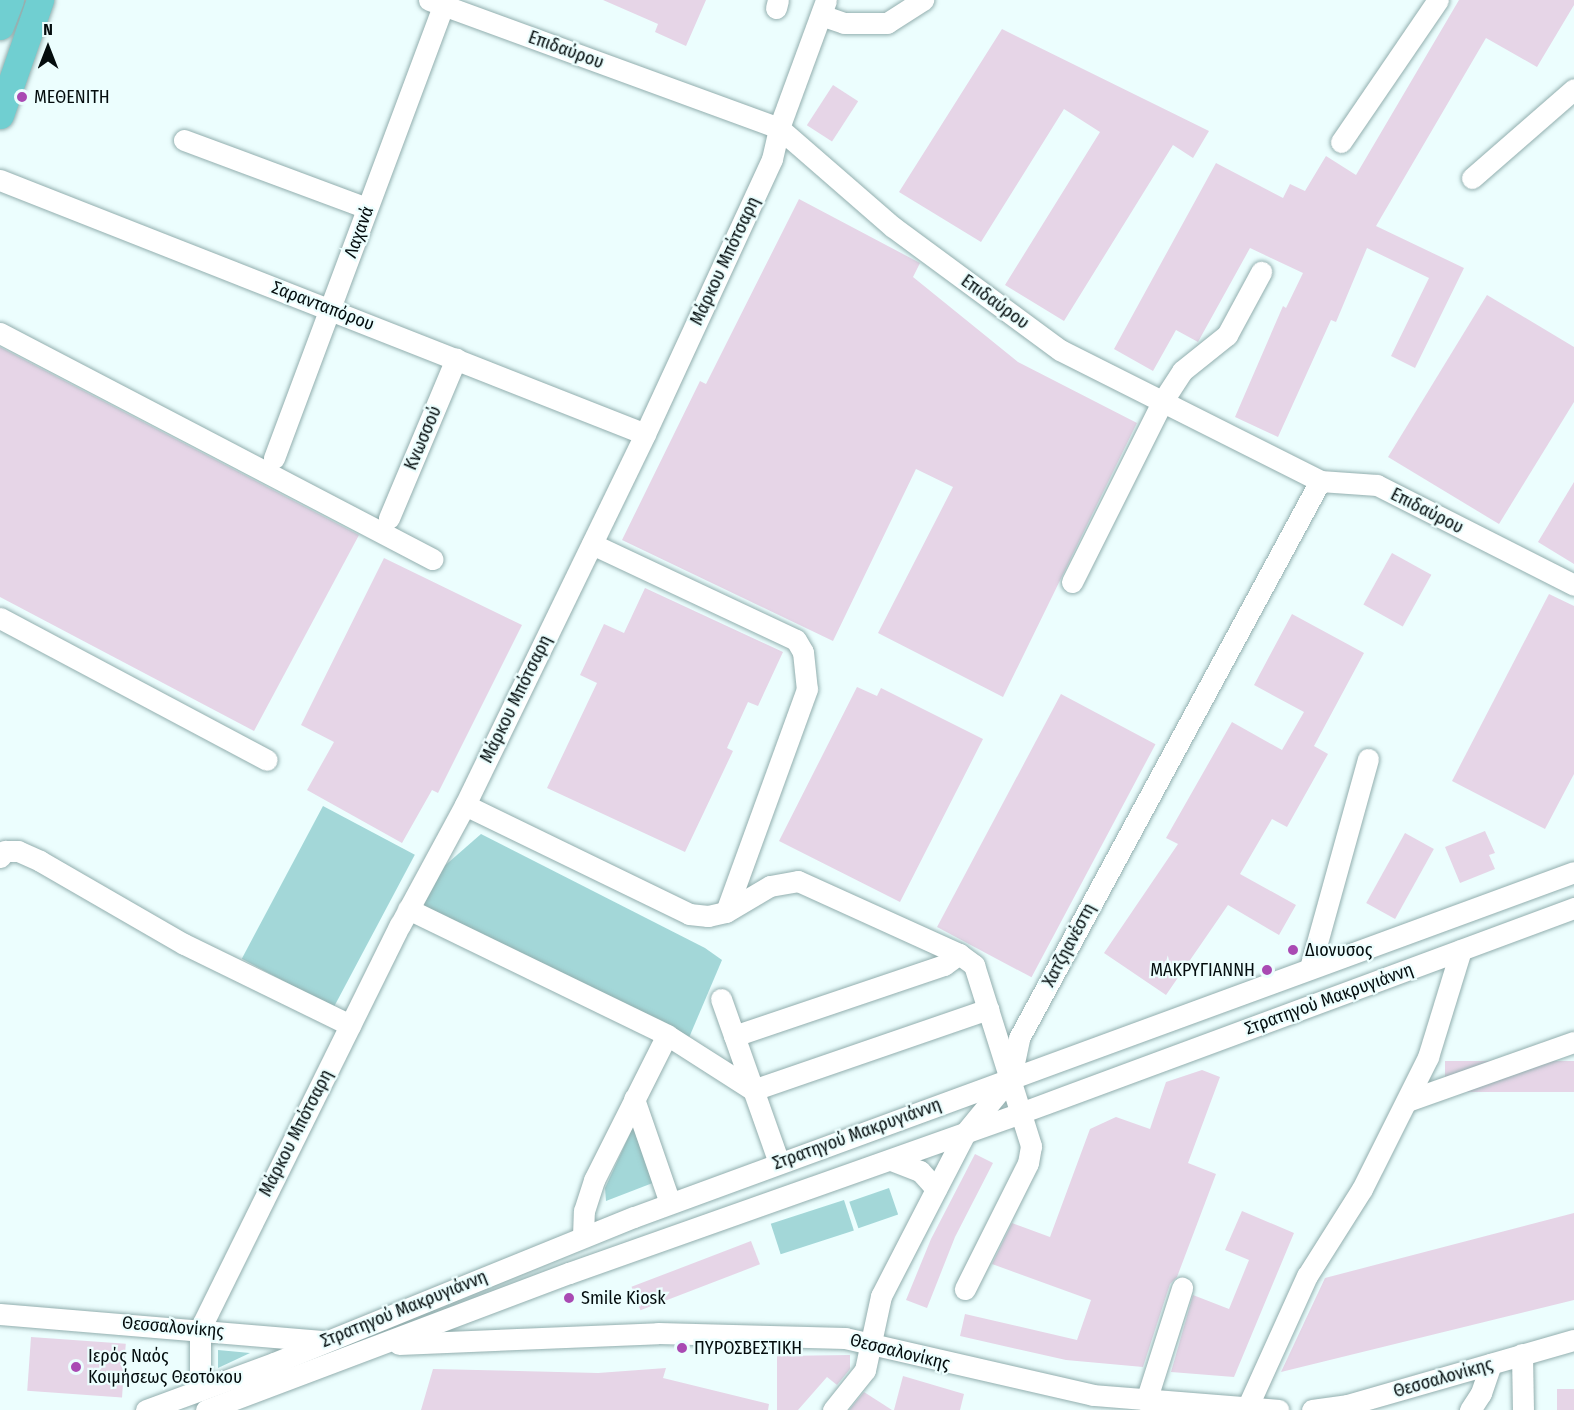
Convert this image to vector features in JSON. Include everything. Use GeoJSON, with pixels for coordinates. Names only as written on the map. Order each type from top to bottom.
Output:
{"type":"FeatureCollection","features":[{"type":"Feature","properties":{"kind":"main road"},"geometry":{"type":"LineString","coordinates":[[0,26],[10,0]]}},
{"type":"Feature","properties":{"kind":"main road"},"geometry":{"type":"LineString","coordinates":[[0,115],[40,0]]}},
{"type":"Feature","properties":{"kind":"street"},"geometry":{"type":"LineString","coordinates":[[824,8],[855,25],[887,23],[923,0]]}},
{"type":"Feature","properties":{"kind":"street"},"geometry":{"type":"LineString","coordinates":[[1341,142],[1438,0]]}},
{"type":"Feature","properties":{"kind":"street","name":"Επιδαύρου"},"geometry":{"type":"LineString","coordinates":[[436,3],[779,128],[893,227],[1054,346],[1320,481],[1377,485],[1574,585]]}},
{"type":"Feature","properties":{"kind":"street","name":"Λαχανά"},"geometry":{"type":"LineString","coordinates":[[274,458],[367,208],[436,3]]}},
{"type":"Feature","properties":{"kind":"street","name":"Μάρκου Μπότσαρη"},"geometry":{"type":"LineString","coordinates":[[210,1404],[200,1329],[408,909],[465,805],[645,434],[772,159],[779,128],[824,8]]}},
{"type":"Feature","properties":{"kind":"street"},"geometry":{"type":"LineString","coordinates":[[1472,178],[1574,89]]}},
{"type":"Feature","properties":{"kind":"street"},"geometry":{"type":"LineString","coordinates":[[184,140],[367,208]]}},
{"type":"Feature","properties":{"kind":"street","name":"Σαρανταπόρου"},"geometry":{"type":"LineString","coordinates":[[0,180],[645,434]]}},
{"type":"Feature","properties":{"kind":"street"},"geometry":{"type":"LineString","coordinates":[[1072,582],[1162,402],[1182,371],[1227,335],[1261,272]]}},
{"type":"Feature","properties":{"kind":"street"},"geometry":{"type":"LineString","coordinates":[[0,333],[433,559]]}},
{"type":"Feature","properties":{"kind":"street","name":"Κνωσσού"},"geometry":{"type":"LineString","coordinates":[[389,518],[456,359]]}},
{"type":"Feature","properties":{"kind":"street","name":"Χατζηανέστη"},"geometry":{"type":"LineString","coordinates":[[833,1410],[865,1370],[881,1296],[965,1133],[1011,1077],[1019,1038],[1320,481]]}},
{"type":"Feature","properties":{"kind":"street"},"geometry":{"type":"LineString","coordinates":[[592,544],[796,640],[803,652],[808,669],[807,689],[726,912]]}},
{"type":"Feature","properties":{"kind":"street"},"geometry":{"type":"LineString","coordinates":[[0,618],[267,760]]}},
{"type":"Feature","properties":{"kind":"street"},"geometry":{"type":"LineString","coordinates":[[1310,968],[1368,759]]}},
{"type":"Feature","properties":{"kind":"street"},"geometry":{"type":"LineString","coordinates":[[465,805],[689,914],[708,916],[726,912],[770,886],[798,881],[959,954],[974,965],[1023,1112],[1031,1146],[1028,1163],[965,1288]]}},
{"type":"Feature","properties":{"kind":"street"},"geometry":{"type":"LineString","coordinates":[[9,854],[184,944],[350,1025]]}},
{"type":"Feature","properties":{"kind":"street","name":"Στρατηγού Μακρυγιάννη"},"geometry":{"type":"LineString","coordinates":[[146,1410],[210,1404],[583,1236],[1574,872]]}},
{"type":"Feature","properties":{"kind":"street","name":"Στρατηγού Μακρυγιάννη"},"geometry":{"type":"LineString","coordinates":[[331,1351],[375,1347],[569,1273],[891,1160],[1574,908]]}},
{"type":"Feature","properties":{"kind":"street"},"geometry":{"type":"LineString","coordinates":[[408,909],[667,1035],[753,1090]]}},
{"type":"Feature","properties":{"kind":"street"},"geometry":{"type":"LineString","coordinates":[[1247,1408],[1307,1276],[1362,1189],[1428,1057],[1461,950]]}},
{"type":"Feature","properties":{"kind":"street"},"geometry":{"type":"LineString","coordinates":[[734,1036],[945,965],[959,954]]}},
{"type":"Feature","properties":{"kind":"street"},"geometry":{"type":"LineString","coordinates":[[722,999],[779,1163]]}},
{"type":"Feature","properties":{"kind":"street"},"geometry":{"type":"LineString","coordinates":[[753,1090],[988,1009]]}},
{"type":"Feature","properties":{"kind":"street"},"geometry":{"type":"LineString","coordinates":[[583,1236],[588,1194],[667,1035]]}},
{"type":"Feature","properties":{"kind":"street"},"geometry":{"type":"LineString","coordinates":[[1407,1101],[1574,1042]]}},
{"type":"Feature","properties":{"kind":"street"},"geometry":{"type":"LineString","coordinates":[[634,1099],[670,1203]]}},
{"type":"Feature","properties":{"kind":"street"},"geometry":{"type":"LineString","coordinates":[[891,1160],[920,1171],[936,1189]]}},
{"type":"Feature","properties":{"kind":"street"},"geometry":{"type":"LineString","coordinates":[[1146,1401],[1182,1288]]}},
{"type":"Feature","properties":{"kind":"street"},"geometry":{"type":"LineString","coordinates":[[212,1303],[216,1321],[229,1332]]}},
{"type":"Feature","properties":{"kind":"street","name":"Θεσσαλονίκης"},"geometry":{"type":"LineString","coordinates":[[0,1314],[229,1332],[331,1351]]}},
{"type":"Feature","properties":{"kind":"street","name":"Θεσσαλονίκης"},"geometry":{"type":"LineString","coordinates":[[375,1347],[658,1334],[778,1335],[870,1341],[929,1360],[1066,1390],[1146,1401],[1278,1410]]}},
{"type":"Feature","properties":{"kind":"street","name":"Θεσσαλονίκης"},"geometry":{"type":"LineString","coordinates":[[1312,1410],[1379,1403],[1491,1364],[1574,1340]]}},
{"type":"Feature","properties":{"kind":"street"},"geometry":{"type":"LineString","coordinates":[[1522,1354],[1523,1410]]}},
{"type":"Feature","properties":{"kind":"street"},"geometry":{"type":"LineString","coordinates":[[1470,1410],[1481,1393],[1491,1364]]}},
{"type":"Feature","properties":{"kind":"shaded area"},"geometry":{"type":"Polygon","coordinates":[[[323,806],[415,855],[334,1008],[242,959],[323,806]]]}},
{"type":"Feature","properties":{"kind":"shaded area"},"geometry":{"type":"Polygon","coordinates":[[[481,834],[705,948],[722,960],[688,1040],[421,909],[441,869],[481,834]]]}},
{"type":"Feature","properties":{"kind":"shaded area"},"geometry":{"type":"Polygon","coordinates":[[[635,1123],[663,1179],[606,1201],[605,1188],[635,1123]]]}},
{"type":"Feature","properties":{"kind":"shaded area"},"geometry":{"type":"Polygon","coordinates":[[[889,1188],[898,1214],[858,1228],[849,1202],[889,1188]]]}},
{"type":"Feature","properties":{"kind":"shaded area"},"geometry":{"type":"Polygon","coordinates":[[[844,1200],[854,1230],[781,1254],[771,1224],[844,1200]]]}},
{"type":"Feature","properties":{"kind":"shaded area"},"geometry":{"type":"Polygon","coordinates":[[[218,1350],[250,1353],[218,1368],[218,1350]]]}},
{"type":"Feature","properties":{"kind":"building"},"geometry":{"type":"Polygon","coordinates":[[[603,0],[706,0],[686,46],[655,32],[658,24],[603,0]]]}},
{"type":"Feature","properties":{"kind":"building"},"geometry":{"type":"Polygon","coordinates":[[[1459,0],[1574,0],[1574,5],[1537,67],[1486,38],[1376,226],[1464,268],[1415,368],[1391,356],[1429,278],[1367,248],[1336,322],[1331,320],[1278,437],[1235,417],[1283,306],[1286,308],[1303,273],[1250,248],[1198,342],[1176,330],[1153,371],[1114,349],[1216,163],[1283,198],[1290,184],[1305,191],[1326,156],[1356,175],[1459,0]]]}},
{"type":"Feature","properties":{"kind":"building"},"geometry":{"type":"Polygon","coordinates":[[[1002,29],[1209,131],[1193,158],[1173,145],[1064,321],[1005,285],[1100,132],[1064,109],[981,242],[899,192],[1002,29]]]}},
{"type":"Feature","properties":{"kind":"building"},"geometry":{"type":"Polygon","coordinates":[[[833,85],[858,101],[832,142],[807,125],[833,85]]]}},
{"type":"Feature","properties":{"kind":"building"},"geometry":{"type":"Polygon","coordinates":[[[799,199],[920,263],[913,277],[1018,362],[1137,423],[1003,697],[878,633],[953,487],[916,469],[833,641],[622,540],[700,381],[706,384],[799,199]]]}},
{"type":"Feature","properties":{"kind":"building"},"geometry":{"type":"Polygon","coordinates":[[[1487,295],[1574,347],[1574,402],[1499,524],[1388,457],[1487,295]]]}},
{"type":"Feature","properties":{"kind":"building"},"geometry":{"type":"Polygon","coordinates":[[[0,347],[359,535],[254,731],[0,597],[0,347]]]}},
{"type":"Feature","properties":{"kind":"building"},"geometry":{"type":"Polygon","coordinates":[[[1574,482],[1574,564],[1538,542],[1574,482]]]}},
{"type":"Feature","properties":{"kind":"building"},"geometry":{"type":"Polygon","coordinates":[[[1392,553],[1431,575],[1403,626],[1363,605],[1392,553]]]}},
{"type":"Feature","properties":{"kind":"building"},"geometry":{"type":"Polygon","coordinates":[[[384,558],[522,625],[438,793],[432,790],[402,843],[307,790],[334,742],[301,725],[384,558]]]}},
{"type":"Feature","properties":{"kind":"building"},"geometry":{"type":"Polygon","coordinates":[[[645,588],[783,652],[758,706],[748,702],[727,748],[733,751],[685,852],[547,788],[597,683],[580,675],[604,624],[624,633],[645,588]]]}},
{"type":"Feature","properties":{"kind":"building"},"geometry":{"type":"Polygon","coordinates":[[[1549,594],[1574,606],[1574,774],[1545,829],[1452,781],[1549,594]]]}},
{"type":"Feature","properties":{"kind":"building"},"geometry":{"type":"Polygon","coordinates":[[[1292,614],[1364,653],[1314,746],[1328,754],[1287,827],[1272,819],[1240,874],[1296,905],[1279,935],[1228,905],[1166,995],[1104,953],[1178,844],[1166,838],[1232,722],[1282,750],[1304,712],[1254,685],[1292,614]]]}},
{"type":"Feature","properties":{"kind":"building"},"geometry":{"type":"Polygon","coordinates":[[[857,687],[877,696],[881,688],[983,739],[900,902],[779,841],[857,687]]]}},
{"type":"Feature","properties":{"kind":"building"},"geometry":{"type":"Polygon","coordinates":[[[1061,694],[1155,744],[1032,977],[937,927],[1061,694]]]}},
{"type":"Feature","properties":{"kind":"building"},"geometry":{"type":"Polygon","coordinates":[[[1485,831],[1495,853],[1489,855],[1495,869],[1460,883],[1445,847],[1485,831]]]}},
{"type":"Feature","properties":{"kind":"building"},"geometry":{"type":"Polygon","coordinates":[[[1405,833],[1434,849],[1395,919],[1366,903],[1405,833]]]}},
{"type":"Feature","properties":{"kind":"building"},"geometry":{"type":"Polygon","coordinates":[[[1445,1061],[1574,1061],[1574,1092],[1445,1092],[1445,1061]]]}},
{"type":"Feature","properties":{"kind":"building"},"geometry":{"type":"Polygon","coordinates":[[[1202,1070],[1220,1077],[1188,1163],[1216,1174],[1177,1277],[1170,1284],[1143,1367],[1066,1360],[960,1336],[965,1314],[1077,1340],[1091,1300],[992,1264],[1012,1223],[1050,1237],[1090,1129],[1116,1117],[1150,1129],[1166,1082],[1202,1070]]]}},
{"type":"Feature","properties":{"kind":"building"},"geometry":{"type":"Polygon","coordinates":[[[975,1154],[993,1163],[955,1237],[927,1308],[906,1300],[931,1239],[975,1154]]]}},
{"type":"Feature","properties":{"kind":"building"},"geometry":{"type":"Polygon","coordinates":[[[1242,1211],[1294,1233],[1234,1377],[1171,1372],[1193,1295],[1229,1309],[1249,1260],[1225,1250],[1242,1211]]]}},
{"type":"Feature","properties":{"kind":"building"},"geometry":{"type":"Polygon","coordinates":[[[1574,1213],[1574,1300],[1281,1372],[1325,1278],[1574,1213]]]}},
{"type":"Feature","properties":{"kind":"building"},"geometry":{"type":"Polygon","coordinates":[[[751,1241],[760,1264],[640,1310],[632,1287],[751,1241]]]}},
{"type":"Feature","properties":{"kind":"building","name":"Ιερός Ναός Κοιμήσεως Θεοτόκου"},"geometry":{"type":"Polygon","coordinates":[[[31,1337],[126,1344],[122,1397],[27,1391],[31,1337]]]}},
{"type":"Feature","properties":{"kind":"building"},"geometry":{"type":"Polygon","coordinates":[[[850,1355],[850,1369],[837,1385],[827,1377],[798,1410],[777,1410],[777,1356],[850,1355]]]}},
{"type":"Feature","properties":{"kind":"building"},"geometry":{"type":"Polygon","coordinates":[[[666,1368],[663,1378],[769,1404],[768,1410],[421,1410],[433,1369],[598,1373],[666,1368]]]}},
{"type":"Feature","properties":{"kind":"building"},"geometry":{"type":"Polygon","coordinates":[[[903,1376],[964,1394],[960,1410],[894,1410],[903,1376]]]}},
{"type":"Feature","properties":{"kind":"building"},"geometry":{"type":"Polygon","coordinates":[[[1557,1389],[1574,1389],[1574,1410],[1557,1410],[1557,1389]]]}},
{"type":"Feature","properties":{"kind":"building"},"geometry":{"type":"Polygon","coordinates":[[[864,1392],[892,1410],[849,1410],[864,1392]]]}},
{"type":"Feature","properties":{"kind":"place","name":"ΜΕΘΕΝΙΤΗ"},"geometry":{"type":"Point","coordinates":[22,97]}},
{"type":"Feature","properties":{"kind":"place","name":"Διονυσος"},"geometry":{"type":"Point","coordinates":[1293,950]}},
{"type":"Feature","properties":{"kind":"place","name":"ΜΑΚΡΥΓΙΑΝΝΗ"},"geometry":{"type":"Point","coordinates":[1267,970]}},
{"type":"Feature","properties":{"kind":"place","name":"Smile Kiosk"},"geometry":{"type":"Point","coordinates":[569,1298]}},
{"type":"Feature","properties":{"kind":"place","name":"ΠΥΡΟΣΒΕΣΤΙΚΗ"},"geometry":{"type":"Point","coordinates":[682,1348]}},
{"type":"Feature","properties":{"kind":"place","name":"Ιερός Ναός Κοιμήσεως Θεοτόκου"},"geometry":{"type":"Point","coordinates":[76,1367]}}]}
